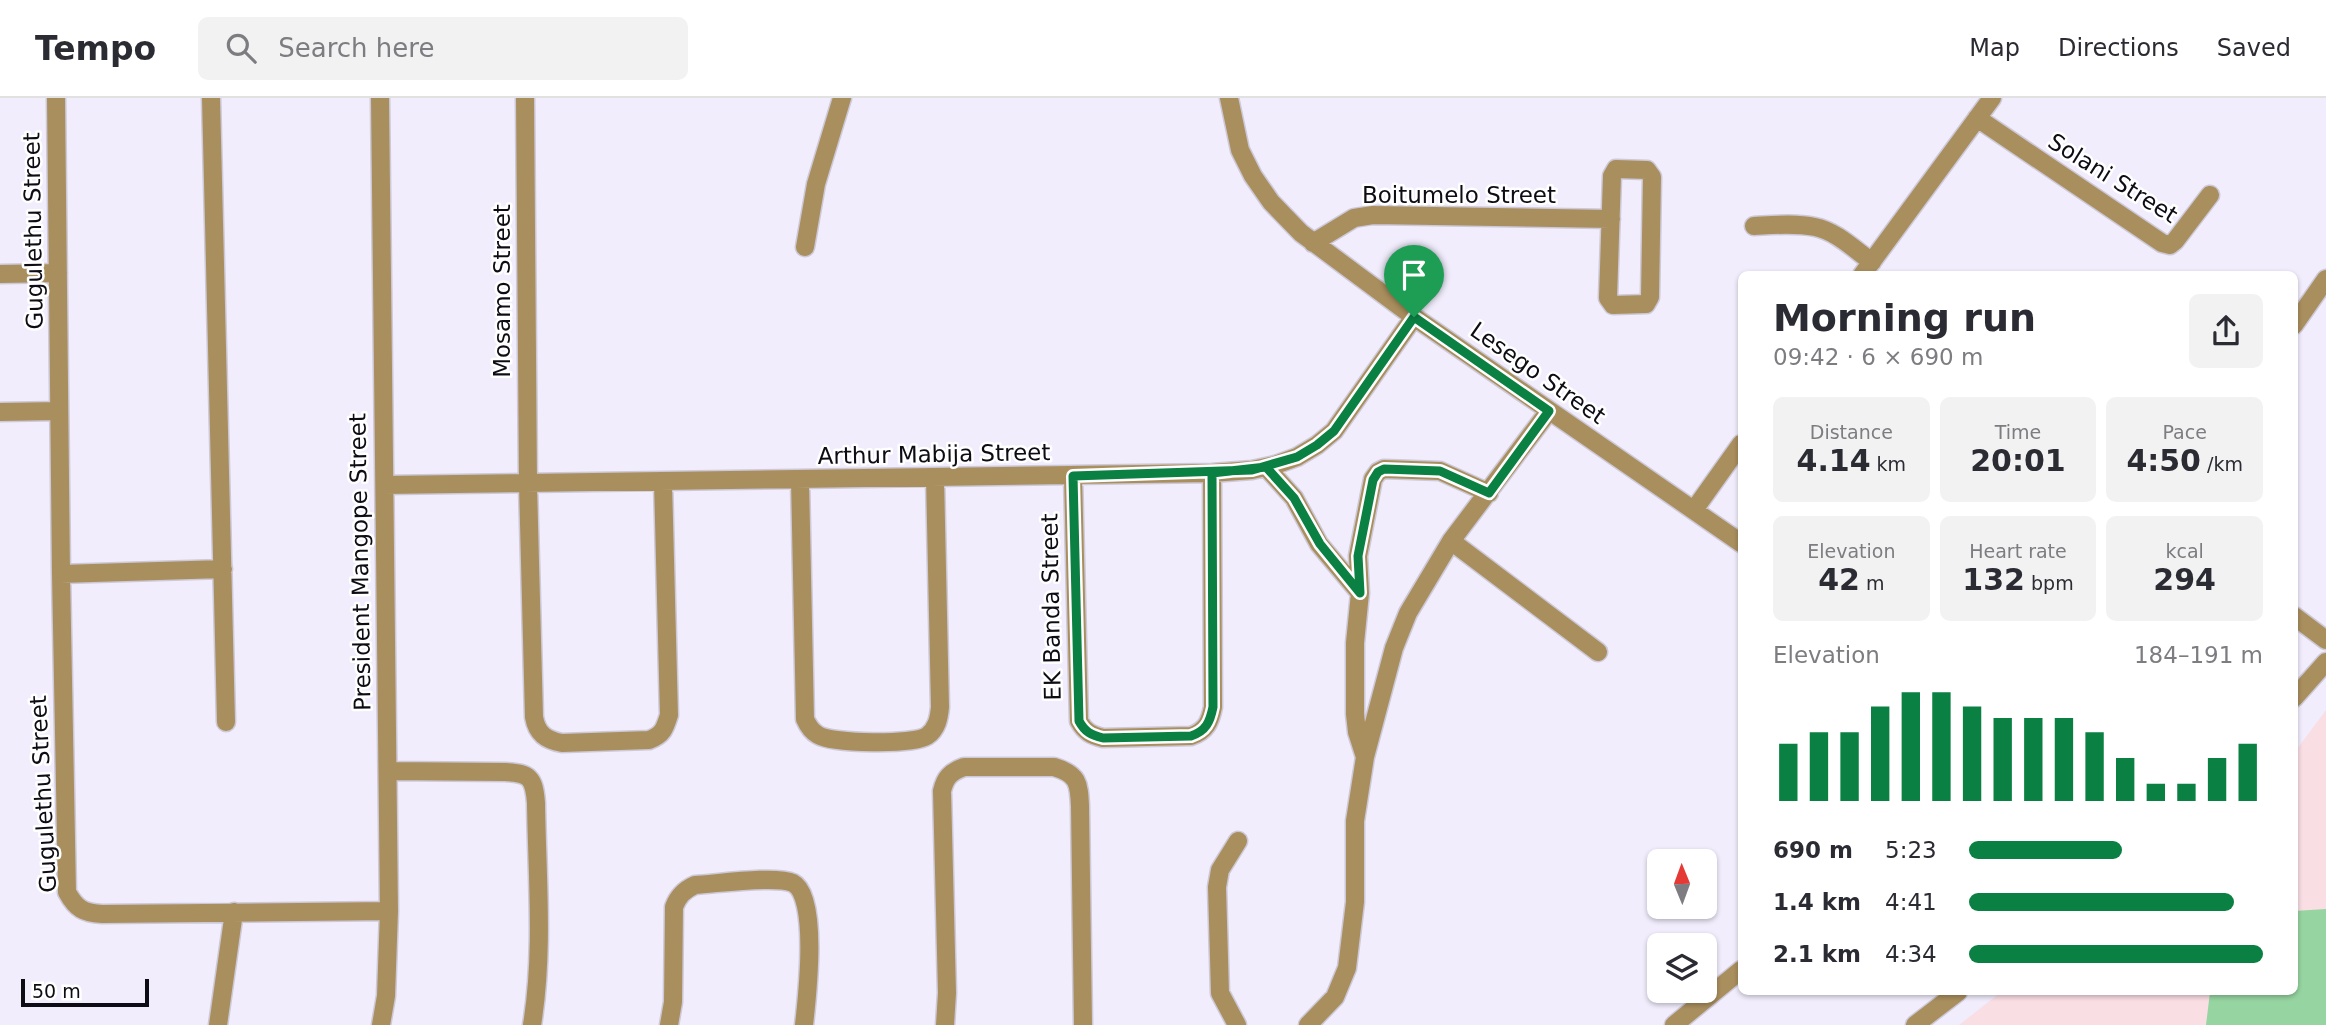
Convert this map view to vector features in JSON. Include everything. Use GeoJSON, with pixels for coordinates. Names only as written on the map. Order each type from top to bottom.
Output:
{"type":"FeatureCollection","features":[{"type":"Feature","properties":{"kind":"street","name":"Gugulethu Street"},"geometry":{"type":"LineString","coordinates":[[55,98],[67,892],[73,903],[88,913],[103,914],[389,911]]}},
{"type":"Feature","properties":{"kind":"street"},"geometry":{"type":"LineString","coordinates":[[211,98],[226,722]]}},
{"type":"Feature","properties":{"kind":"street","name":"President Mangope Street"},"geometry":{"type":"LineString","coordinates":[[380,98],[389,911],[386,996],[381,1025]]}},
{"type":"Feature","properties":{"kind":"street","name":"Mosamo Street"},"geometry":{"type":"LineString","coordinates":[[525,98],[528,484],[534,717],[540,733],[550,741],[562,743],[649,740],[659,737],[665,730],[669,715],[663,482]]}},
{"type":"Feature","properties":{"kind":"street"},"geometry":{"type":"LineString","coordinates":[[805,247],[816,184],[842,98]]}},
{"type":"Feature","properties":{"kind":"street","name":"Lesego Street"},"geometry":{"type":"LineString","coordinates":[[1229,98],[1240,150],[1253,176],[1282,215],[1313,243],[1414,317],[1738,541]]}},
{"type":"Feature","properties":{"kind":"street"},"geometry":{"type":"LineString","coordinates":[[1754,226],[1793,224],[1818,227],[1840,239],[1867,268],[1992,98]]}},
{"type":"Feature","properties":{"kind":"street","name":"Solani Street"},"geometry":{"type":"LineString","coordinates":[[1977,118],[2162,243],[2170,245],[2175,242],[2210,195]]}},
{"type":"Feature","properties":{"kind":"street"},"geometry":{"type":"LineString","coordinates":[[1647,170],[1652,177],[1650,297],[1646,304],[1609,302],[1611,219],[1613,171],[1647,170]]}},
{"type":"Feature","properties":{"kind":"street","name":"Boitumelo Street"},"geometry":{"type":"LineString","coordinates":[[1313,243],[1347,222],[1373,215],[1611,219]]}},
{"type":"Feature","properties":{"kind":"street"},"geometry":{"type":"LineString","coordinates":[[0,274],[58,273]]}},
{"type":"Feature","properties":{"kind":"street"},"geometry":{"type":"LineString","coordinates":[[2298,319],[2326,279]]}},
{"type":"Feature","properties":{"kind":"street","name":"Arthur Mabija Street"},"geometry":{"type":"LineString","coordinates":[[385,485],[1073,476],[1212,473],[1266,467],[1297,457],[1334,431],[1414,317]]}},
{"type":"Feature","properties":{"kind":"street"},"geometry":{"type":"LineString","coordinates":[[0,412],[59,411]]}},
{"type":"Feature","properties":{"kind":"street"},"geometry":{"type":"LineString","coordinates":[[1315,1023],[1335,997],[1347,968],[1355,902],[1355,821],[1365,757],[1394,648],[1408,613],[1451,541],[1549,411]]}},
{"type":"Feature","properties":{"kind":"street"},"geometry":{"type":"LineString","coordinates":[[1694,510],[1738,448]]}},
{"type":"Feature","properties":{"kind":"street"},"geometry":{"type":"LineString","coordinates":[[1266,467],[1294,498],[1320,544],[1360,593]]}},
{"type":"Feature","properties":{"kind":"street"},"geometry":{"type":"LineString","coordinates":[[1365,757],[1357,732],[1355,714],[1355,643],[1360,593],[1358,556],[1373,480],[1378,472],[1384,469],[1440,471],[1489,493]]}},
{"type":"Feature","properties":{"kind":"street","name":"EK Banda Street"},"geometry":{"type":"LineString","coordinates":[[1073,476],[1079,721],[1083,730],[1103,738],[1178,737],[1200,733],[1207,726],[1213,707],[1212,473]]}},
{"type":"Feature","properties":{"kind":"street"},"geometry":{"type":"LineString","coordinates":[[800,480],[805,719],[809,729],[819,736],[843,742],[916,740],[928,735],[935,728],[940,707],[935,477]]}},
{"type":"Feature","properties":{"kind":"street"},"geometry":{"type":"LineString","coordinates":[[1451,541],[1598,652]]}},
{"type":"Feature","properties":{"kind":"street"},"geometry":{"type":"LineString","coordinates":[[61,574],[223,569]]}},
{"type":"Feature","properties":{"kind":"street"},"geometry":{"type":"LineString","coordinates":[[2298,619],[2326,640]]}},
{"type":"Feature","properties":{"kind":"street"},"geometry":{"type":"LineString","coordinates":[[2298,694],[2326,662]]}},
{"type":"Feature","properties":{"kind":"street"},"geometry":{"type":"LineString","coordinates":[[945,1025],[947,993],[942,792],[944,779],[953,771],[964,767],[1054,767],[1068,771],[1076,778],[1080,806],[1083,1025]]}},
{"type":"Feature","properties":{"kind":"street"},"geometry":{"type":"LineString","coordinates":[[388,771],[505,772],[521,773],[530,778],[536,803],[538,965],[533,1025]]}},
{"type":"Feature","properties":{"kind":"street"},"geometry":{"type":"LineString","coordinates":[[1237,1025],[1220,993],[1217,887],[1220,870],[1238,841]]}},
{"type":"Feature","properties":{"kind":"street"},"geometry":{"type":"LineString","coordinates":[[669,1025],[673,1002],[674,907],[677,898],[695,885],[771,880],[790,882],[800,888],[805,899],[809,940],[804,1025]]}},
{"type":"Feature","properties":{"kind":"street"},"geometry":{"type":"LineString","coordinates":[[218,1025],[234,912]]}},
{"type":"Feature","properties":{"kind":"street"},"geometry":{"type":"LineString","coordinates":[[1674,1025],[1738,972]]}},
{"type":"Feature","properties":{"kind":"street"},"geometry":{"type":"LineString","coordinates":[[1915,1025],[1954,995]]}},
{"type":"Feature","properties":{"kind":"shaded area"},"geometry":{"type":"Polygon","coordinates":[[[2326,710],[2326,1025],[1959,1025],[1997,995],[2298,995],[2298,748],[2326,710]]]}},
{"type":"Feature","properties":{"kind":"green space"},"geometry":{"type":"Polygon","coordinates":[[[2326,909],[2326,1025],[2206,1025],[2210,995],[2298,995],[2298,911],[2326,909]]]}},
{"type":"Feature","properties":{"kind":"route"},"geometry":{"type":"LineString","coordinates":[[1414,317],[1334,431],[1297,457],[1252,470],[1073,476],[1079,721],[1083,730],[1103,738],[1191,736],[1200,733],[1207,726],[1213,707],[1212,473],[1252,470],[1266,467],[1294,498],[1332,562],[1360,593],[1358,556],[1373,480],[1378,472],[1384,469],[1440,471],[1489,493],[1549,411],[1414,317]]}}]}
